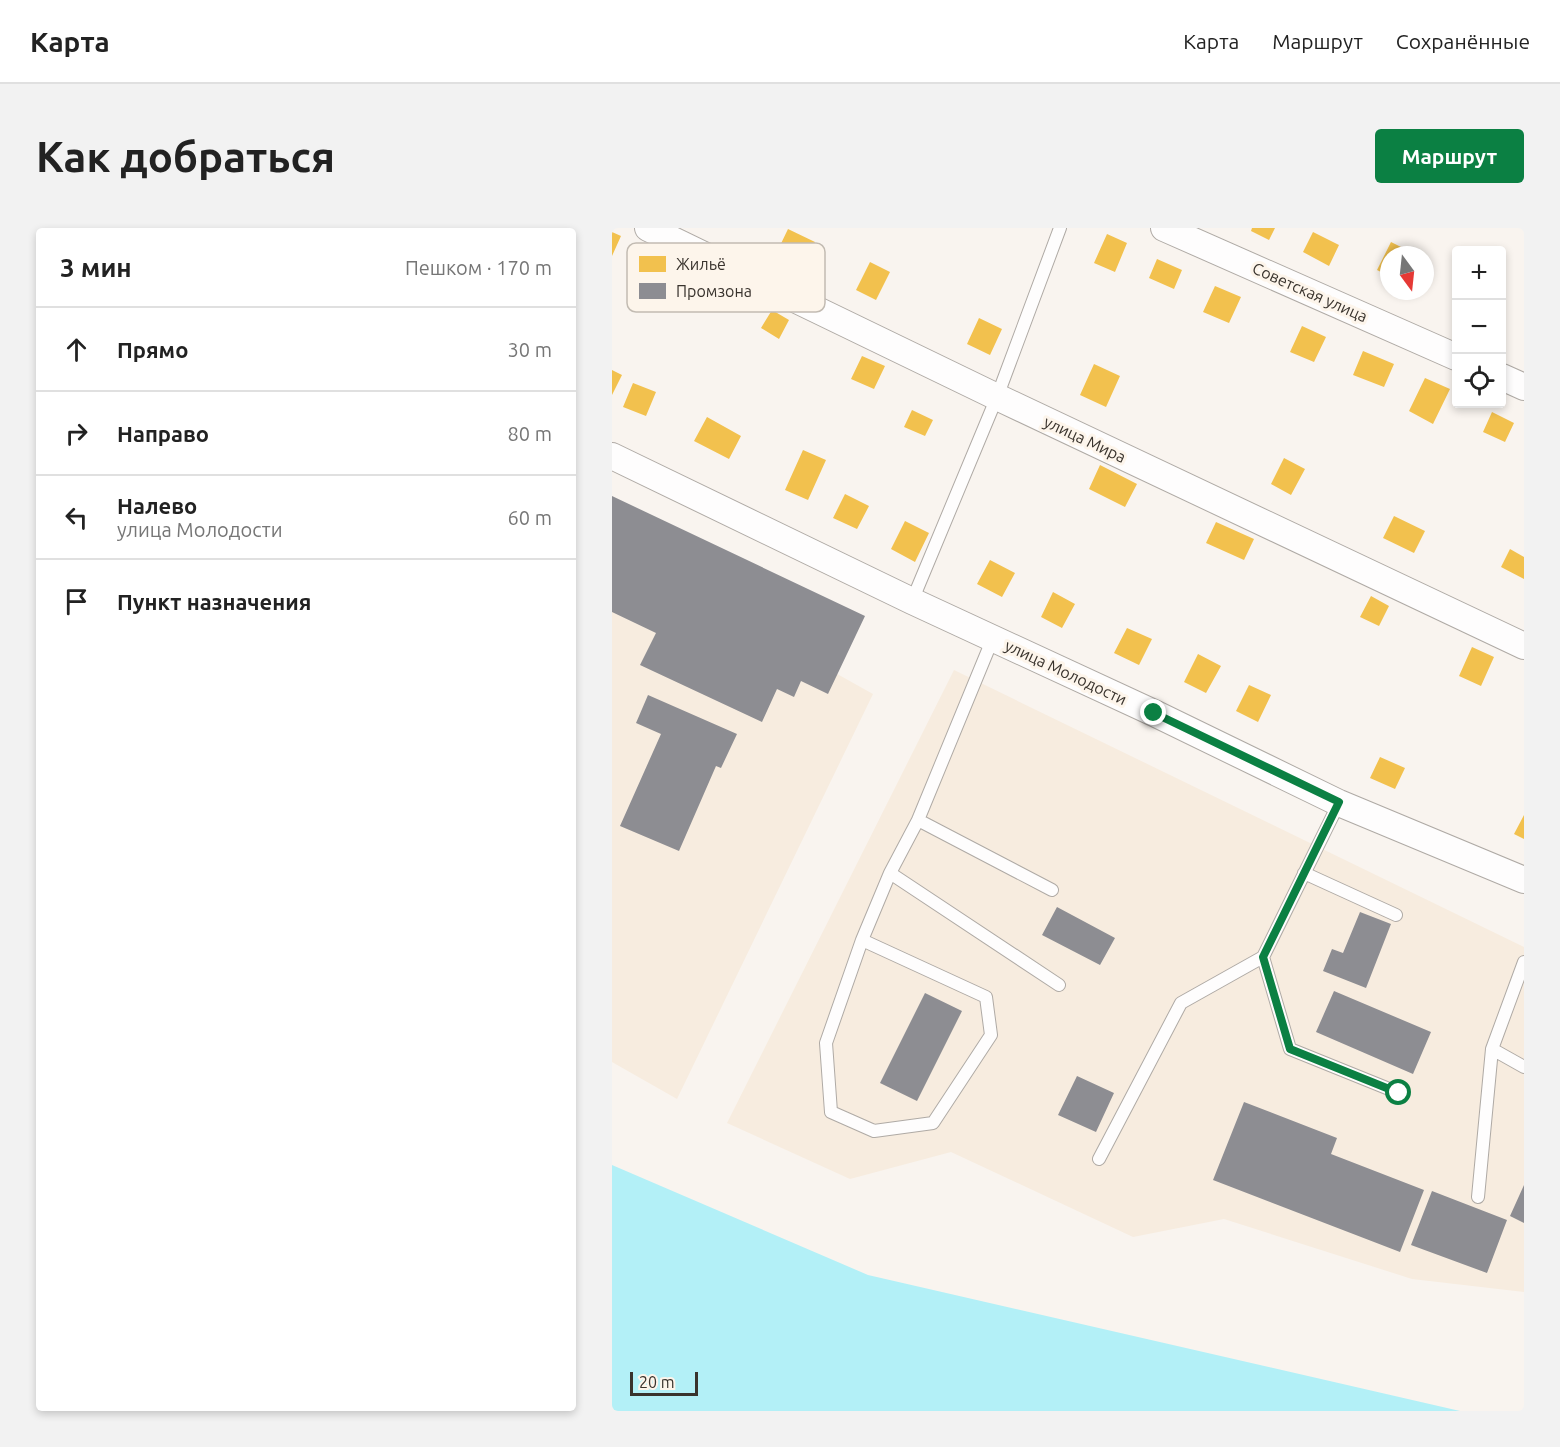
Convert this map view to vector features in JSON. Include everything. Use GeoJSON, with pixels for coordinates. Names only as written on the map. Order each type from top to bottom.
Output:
{"type":"FeatureCollection","features":[{"type":"Feature","properties":{"kind":"street","name":"улица Мира"},"geometry":{"type":"LineString","coordinates":[[648,228],[679,243]]}},
{"type":"Feature","properties":{"kind":"street","name":"Советская улица"},"geometry":{"type":"LineString","coordinates":[[1164,228],[1452,355]]}},
{"type":"Feature","properties":{"kind":"street","name":"улица Мира"},"geometry":{"type":"LineString","coordinates":[[820,312],[997,398],[1524,646]]}},
{"type":"Feature","properties":{"kind":"street"},"geometry":{"type":"LineString","coordinates":[[1506,379],[1524,387]]}},
{"type":"Feature","properties":{"kind":"street","name":"улица Молодости"},"geometry":{"type":"LineString","coordinates":[[612,456],[912,601],[1339,802],[1524,880]]}},
{"type":"Feature","properties":{"kind":"lane"},"geometry":{"type":"LineString","coordinates":[[912,601],[997,398],[1060,228]]}},
{"type":"Feature","properties":{"kind":"lane"},"geometry":{"type":"LineString","coordinates":[[862,940],[986,997],[991,1035],[933,1123],[874,1131],[831,1112],[826,1043],[862,940],[890,873],[918,820],[993,638]]}},
{"type":"Feature","properties":{"kind":"lane"},"geometry":{"type":"LineString","coordinates":[[1099,1159],[1181,1003],[1263,957],[1339,802]]}},
{"type":"Feature","properties":{"kind":"lane"},"geometry":{"type":"LineString","coordinates":[[918,820],[1052,890]]}},
{"type":"Feature","properties":{"kind":"lane"},"geometry":{"type":"LineString","coordinates":[[890,873],[1059,985]]}},
{"type":"Feature","properties":{"kind":"lane"},"geometry":{"type":"LineString","coordinates":[[1304,873],[1396,915]]}},
{"type":"Feature","properties":{"kind":"lane"},"geometry":{"type":"LineString","coordinates":[[1263,957],[1290,1049],[1399,1093]]}},
{"type":"Feature","properties":{"kind":"lane"},"geometry":{"type":"LineString","coordinates":[[1478,1197],[1492,1049],[1524,962]]}},
{"type":"Feature","properties":{"kind":"lane"},"geometry":{"type":"LineString","coordinates":[[1492,1049],[1524,1067]]}},
{"type":"Feature","properties":{"kind":"shaded area"},"geometry":{"type":"Polygon","coordinates":[[[612,506],[830,670],[873,694],[677,1099],[612,1062],[612,506]]]}},
{"type":"Feature","properties":{"kind":"shaded area"},"geometry":{"type":"Polygon","coordinates":[[[954,670],[1524,947],[1524,1292],[1412,1279],[1224,1219],[1133,1237],[951,1152],[850,1179],[727,1123],[954,670]]]}},
{"type":"Feature","properties":{"kind":"water"},"geometry":{"type":"Polygon","coordinates":[[[612,1165],[868,1275],[1460,1411],[612,1411],[612,1165]]]}},
{"type":"Feature","properties":{"kind":"building: Жильё"},"geometry":{"type":"Polygon","coordinates":[[[1252,228],[1275,228],[1269,240],[1251,231],[1252,228]]]}},
{"type":"Feature","properties":{"kind":"building: Жильё"},"geometry":{"type":"Polygon","coordinates":[[[788,229],[815,242],[815,243],[781,243],[788,229]]]}},
{"type":"Feature","properties":{"kind":"building: Жильё"},"geometry":{"type":"Polygon","coordinates":[[[612,232],[621,236],[612,256],[612,232]]]}},
{"type":"Feature","properties":{"kind":"building: Жильё"},"geometry":{"type":"Polygon","coordinates":[[[1313,232],[1339,245],[1329,266],[1303,252],[1313,232]]]}},
{"type":"Feature","properties":{"kind":"building: Жильё"},"geometry":{"type":"Polygon","coordinates":[[[1107,234],[1127,243],[1115,272],[1094,263],[1107,234]]]}},
{"type":"Feature","properties":{"kind":"building: Жильё"},"geometry":{"type":"Polygon","coordinates":[[[1157,259],[1182,270],[1174,289],[1149,278],[1157,259]]]}},
{"type":"Feature","properties":{"kind":"building: Жильё"},"geometry":{"type":"Polygon","coordinates":[[[870,262],[890,272],[876,300],[856,290],[870,262]]]}},
{"type":"Feature","properties":{"kind":"building: Жильё"},"geometry":{"type":"Polygon","coordinates":[[[1215,286],[1241,297],[1229,323],[1203,312],[1215,286]]]}},
{"type":"Feature","properties":{"kind":"building: Жильё"},"geometry":{"type":"Polygon","coordinates":[[[771,312],[775,312],[789,320],[779,339],[761,328],[771,312]]]}},
{"type":"Feature","properties":{"kind":"building: Жильё"},"geometry":{"type":"Polygon","coordinates":[[[979,318],[1002,329],[990,355],[967,344],[979,318]]]}},
{"type":"Feature","properties":{"kind":"building: Жильё"},"geometry":{"type":"Polygon","coordinates":[[[1302,326],[1326,337],[1314,362],[1290,352],[1302,326]]]}},
{"type":"Feature","properties":{"kind":"building: Жильё"},"geometry":{"type":"Polygon","coordinates":[[[1363,351],[1394,364],[1384,387],[1353,375],[1363,351]]]}},
{"type":"Feature","properties":{"kind":"building: Жильё"},"geometry":{"type":"Polygon","coordinates":[[[862,356],[885,366],[874,389],[851,379],[862,356]]]}},
{"type":"Feature","properties":{"kind":"building: Жильё"},"geometry":{"type":"Polygon","coordinates":[[[1094,364],[1120,376],[1106,407],[1080,395],[1094,364]]]}},
{"type":"Feature","properties":{"kind":"building: Жильё"},"geometry":{"type":"Polygon","coordinates":[[[612,370],[622,375],[612,395],[612,370]]]}},
{"type":"Feature","properties":{"kind":"building: Жильё"},"geometry":{"type":"Polygon","coordinates":[[[1425,378],[1450,389],[1433,424],[1409,411],[1425,378]]]}},
{"type":"Feature","properties":{"kind":"building: Жильё"},"geometry":{"type":"Polygon","coordinates":[[[633,383],[656,392],[646,416],[623,407],[633,383]]]}},
{"type":"Feature","properties":{"kind":"building: Жильё"},"geometry":{"type":"Polygon","coordinates":[[[912,410],[933,420],[925,436],[904,427],[912,410]]]}},
{"type":"Feature","properties":{"kind":"building: Жильё"},"geometry":{"type":"Polygon","coordinates":[[[1492,412],[1514,423],[1505,442],[1483,432],[1492,412]]]}},
{"type":"Feature","properties":{"kind":"building: Жильё"},"geometry":{"type":"Polygon","coordinates":[[[707,417],[741,436],[729,459],[694,441],[707,417]]]}},
{"type":"Feature","properties":{"kind":"building: Жильё"},"geometry":{"type":"Polygon","coordinates":[[[803,450],[826,460],[808,500],[785,490],[803,450]]]}},
{"type":"Feature","properties":{"kind":"building: Жильё"},"geometry":{"type":"Polygon","coordinates":[[[1284,458],[1305,469],[1291,495],[1271,484],[1284,458]]]}},
{"type":"Feature","properties":{"kind":"building: Жильё"},"geometry":{"type":"Polygon","coordinates":[[[1100,465],[1137,484],[1125,507],[1089,489],[1100,465]]]}},
{"type":"Feature","properties":{"kind":"building: Жильё"},"geometry":{"type":"Polygon","coordinates":[[[845,494],[869,506],[857,529],[833,518],[845,494]]]}},
{"type":"Feature","properties":{"kind":"building: Жильё"},"geometry":{"type":"Polygon","coordinates":[[[1394,516],[1425,531],[1414,553],[1383,538],[1394,516]]]}},
{"type":"Feature","properties":{"kind":"building: Жильё"},"geometry":{"type":"Polygon","coordinates":[[[905,521],[929,533],[915,562],[891,549],[905,521]]]}},
{"type":"Feature","properties":{"kind":"building: Жильё"},"geometry":{"type":"Polygon","coordinates":[[[1216,522],[1254,539],[1244,560],[1206,543],[1216,522]]]}},
{"type":"Feature","properties":{"kind":"building: Жильё"},"geometry":{"type":"Polygon","coordinates":[[[1510,549],[1524,557],[1524,579],[1501,567],[1510,549]]]}},
{"type":"Feature","properties":{"kind":"building: Жильё"},"geometry":{"type":"Polygon","coordinates":[[[990,560],[1015,573],[1002,597],[977,584],[990,560]]]}},
{"type":"Feature","properties":{"kind":"building: Жильё"},"geometry":{"type":"Polygon","coordinates":[[[1053,592],[1075,604],[1062,628],[1041,617],[1053,592]]]}},
{"type":"Feature","properties":{"kind":"building: Жильё"},"geometry":{"type":"Polygon","coordinates":[[[1371,596],[1389,606],[1379,626],[1360,617],[1371,596]]]}},
{"type":"Feature","properties":{"kind":"building: Жильё"},"geometry":{"type":"Polygon","coordinates":[[[1127,628],[1152,639],[1139,665],[1114,653],[1127,628]]]}},
{"type":"Feature","properties":{"kind":"building: Жильё"},"geometry":{"type":"Polygon","coordinates":[[[1472,647],[1494,657],[1481,686],[1459,676],[1472,647]]]}},
{"type":"Feature","properties":{"kind":"building: Жильё"},"geometry":{"type":"Polygon","coordinates":[[[1198,654],[1221,666],[1206,693],[1184,682],[1198,654]]]}},
{"type":"Feature","properties":{"kind":"building: Жильё"},"geometry":{"type":"Polygon","coordinates":[[[1249,685],[1271,695],[1258,722],[1236,711],[1249,685]]]}},
{"type":"Feature","properties":{"kind":"building: Жильё"},"geometry":{"type":"Polygon","coordinates":[[[1380,757],[1405,768],[1395,789],[1370,778],[1380,757]]]}},
{"type":"Feature","properties":{"kind":"building: Жильё"},"geometry":{"type":"Polygon","coordinates":[[[1524,815],[1524,839],[1514,834],[1524,815]]]}},
{"type":"Feature","properties":{"kind":"building: Промзона"},"geometry":{"type":"Polygon","coordinates":[[[612,496],[865,616],[828,694],[801,681],[794,697],[777,689],[762,722],[640,665],[656,633],[612,612],[612,496]]]}},
{"type":"Feature","properties":{"kind":"building: Промзона"},"geometry":{"type":"Polygon","coordinates":[[[648,695],[737,734],[721,768],[716,766],[679,851],[620,826],[661,734],[636,723],[648,695]]]}},
{"type":"Feature","properties":{"kind":"building: Промзона"},"geometry":{"type":"Polygon","coordinates":[[[1057,907],[1115,938],[1100,965],[1042,935],[1057,907]]]}},
{"type":"Feature","properties":{"kind":"building: Промзона"},"geometry":{"type":"Polygon","coordinates":[[[1360,912],[1391,924],[1366,988],[1323,971],[1332,949],[1343,953],[1360,912]]]}},
{"type":"Feature","properties":{"kind":"building: Промзона"},"geometry":{"type":"Polygon","coordinates":[[[1334,991],[1431,1032],[1413,1074],[1316,1032],[1334,991]]]}},
{"type":"Feature","properties":{"kind":"building: Промзона"},"geometry":{"type":"Polygon","coordinates":[[[925,993],[962,1011],[917,1101],[880,1083],[925,993]]]}},
{"type":"Feature","properties":{"kind":"building: Промзона"},"geometry":{"type":"Polygon","coordinates":[[[1077,1076],[1114,1093],[1096,1132],[1058,1115],[1077,1076]]]}},
{"type":"Feature","properties":{"kind":"building: Промзона"},"geometry":{"type":"Polygon","coordinates":[[[1244,1102],[1337,1138],[1331,1154],[1424,1190],[1400,1252],[1213,1180],[1244,1102]]]}},
{"type":"Feature","properties":{"kind":"building: Промзона"},"geometry":{"type":"Polygon","coordinates":[[[1524,1185],[1524,1223],[1510,1216],[1524,1185]]]}},
{"type":"Feature","properties":{"kind":"building: Промзона"},"geometry":{"type":"Polygon","coordinates":[[[1432,1191],[1507,1220],[1487,1273],[1411,1245],[1432,1191]]]}},
{"type":"Feature","properties":{"kind":"route"},"geometry":{"type":"LineString","coordinates":[[1154,713],[1339,802],[1263,957],[1290,1049],[1399,1093]]}}]}
